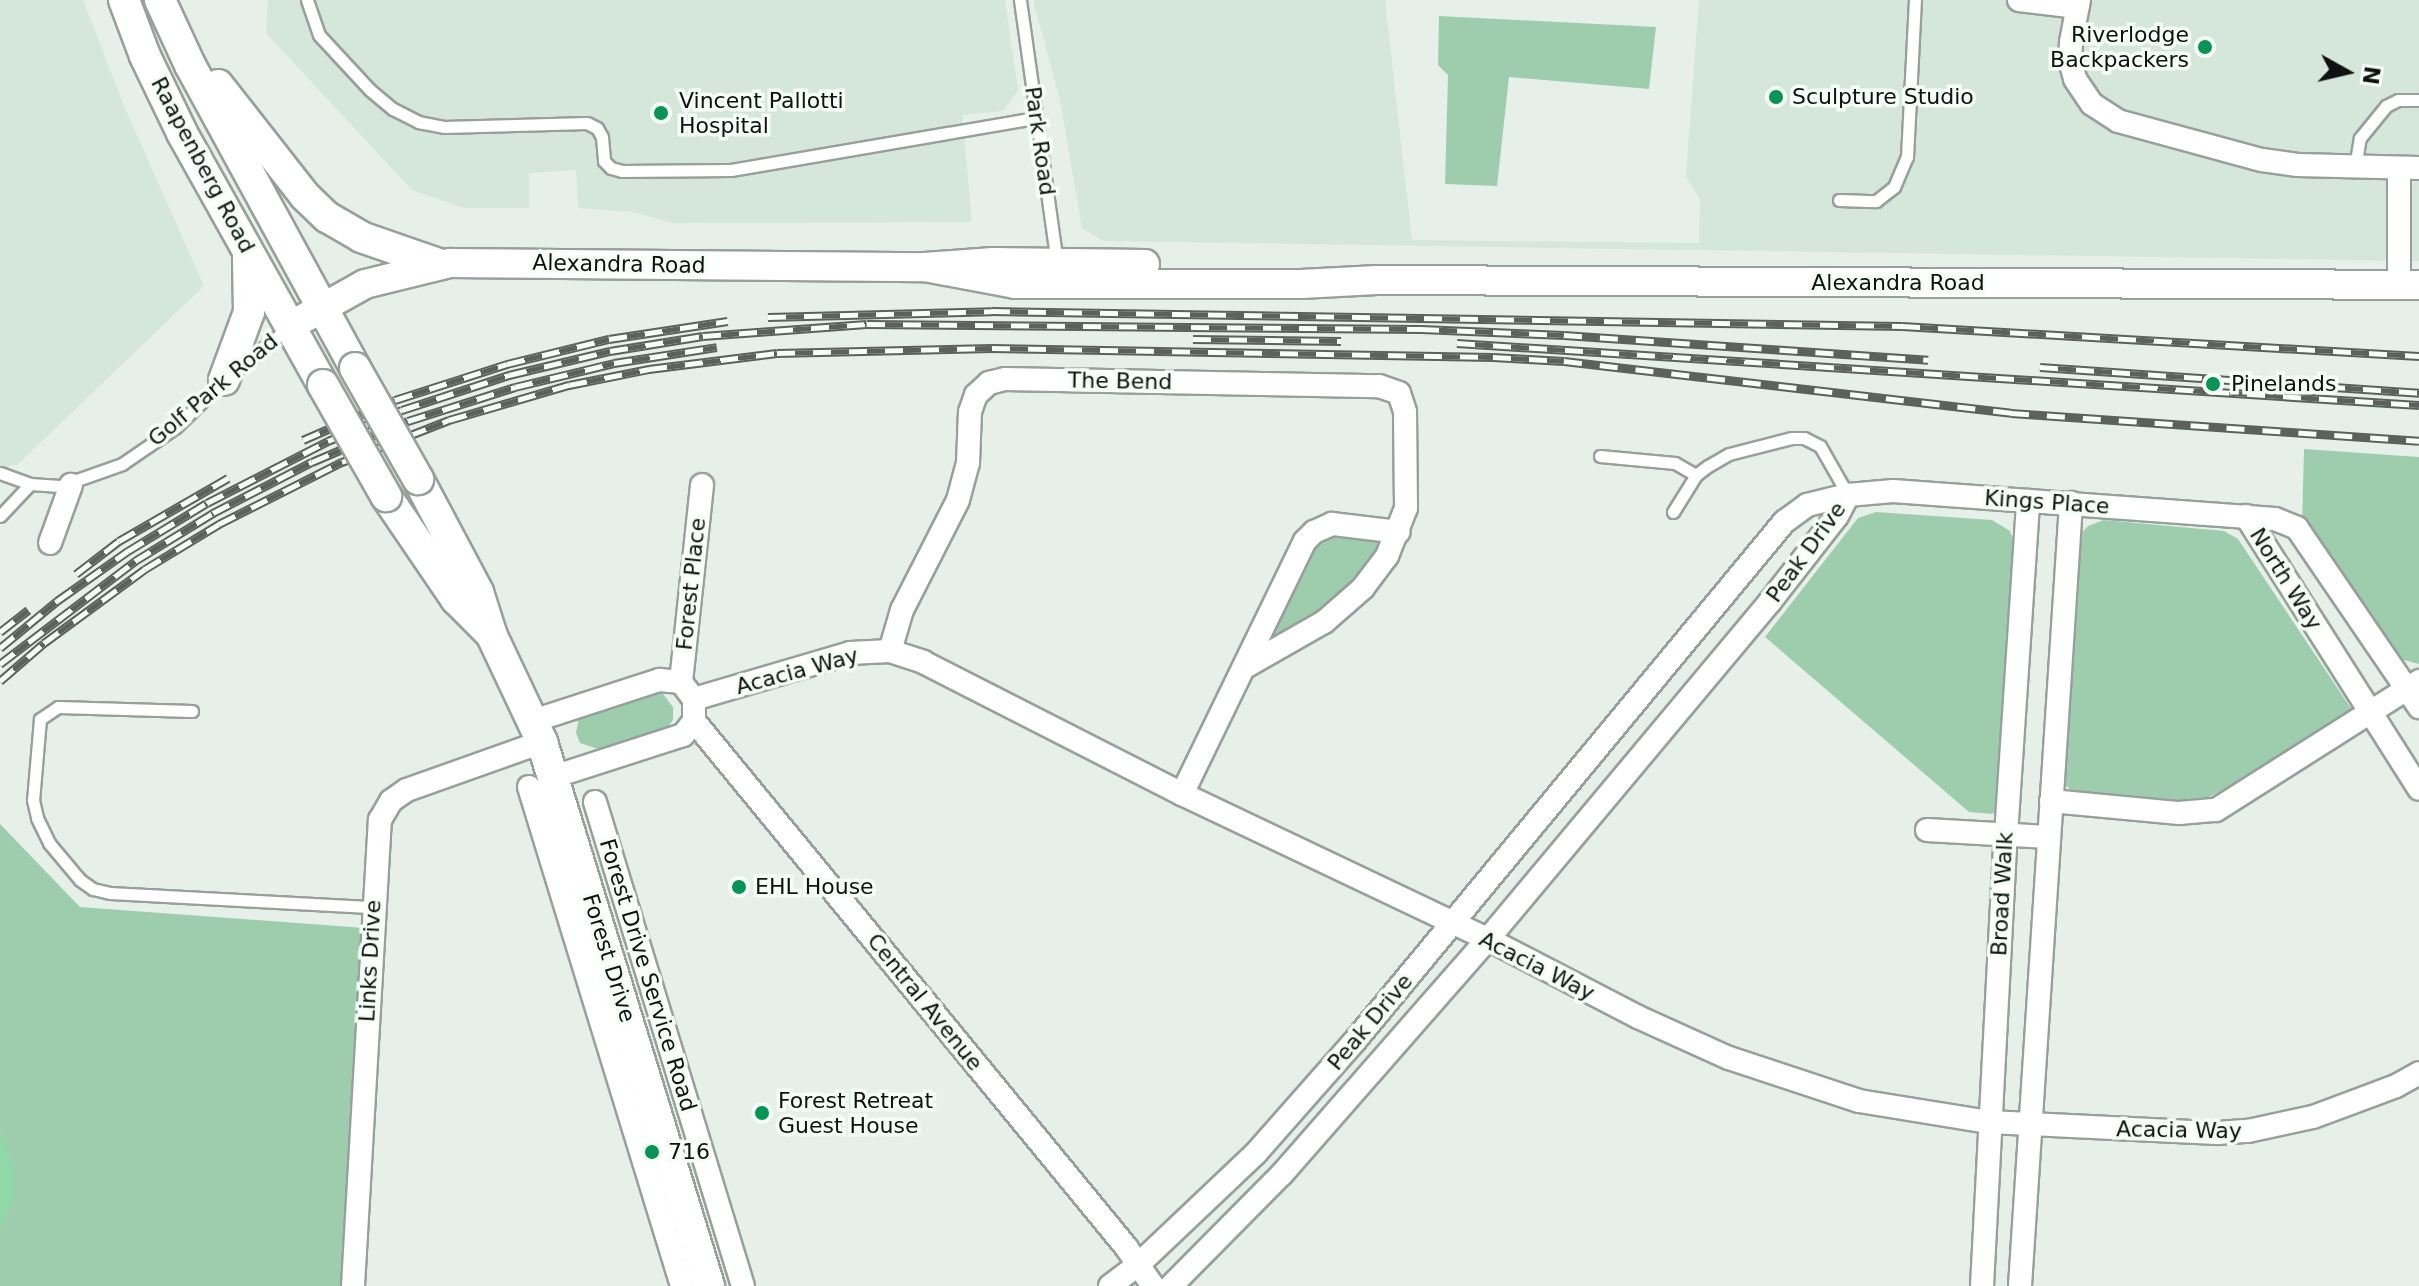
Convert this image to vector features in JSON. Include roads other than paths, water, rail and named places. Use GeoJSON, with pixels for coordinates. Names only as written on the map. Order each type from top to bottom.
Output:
{"type":"FeatureCollection","features":[{"type":"Feature","properties":{"kind":"main road","name":"Raapenberg Road"},"geometry":{"type":"LineString","coordinates":[[124,0],[145,56],[182,133],[290,326]]}},
{"type":"Feature","properties":{"kind":"main road","name":"Raapenberg Road"},"geometry":{"type":"LineString","coordinates":[[164,10],[323,308]]}},
{"type":"Feature","properties":{"kind":"main road"},"geometry":{"type":"LineString","coordinates":[[164,10],[305,196],[327,217],[361,237],[439,264]]}},
{"type":"Feature","properties":{"kind":"main road"},"geometry":{"type":"LineString","coordinates":[[224,380],[245,329],[250,303],[246,248]]}},
{"type":"Feature","properties":{"kind":"main road","name":"Forest Drive"},"geometry":{"type":"LineString","coordinates":[[323,308],[478,592],[492,636],[538,732],[541,782],[709,1286]]}},
{"type":"Feature","properties":{"kind":"main road","name":"Forest Drive"},"geometry":{"type":"LineString","coordinates":[[290,326],[386,496],[456,599],[492,636]]}},
{"type":"Feature","properties":{"kind":"street"},"geometry":{"type":"LineString","coordinates":[[2019,0],[2079,3],[2070,61],[2083,92],[2103,114],[2142,129],[2262,160],[2355,168],[2409,168],[2409,285]]}},
{"type":"Feature","properties":{"kind":"street","name":"Alexandra Road"},"geometry":{"type":"LineString","coordinates":[[290,326],[365,284],[439,264],[925,267],[992,282],[1059,272],[1301,284],[1377,280],[2409,285]]}},
{"type":"Feature","properties":{"kind":"street","name":"The Bend"},"geometry":{"type":"LineString","coordinates":[[890,651],[902,610],[964,482],[970,412],[976,395],[989,383],[1005,379],[1379,386],[1399,393],[1405,412],[1406,508],[1399,532],[1376,574],[1324,622],[1245,667]]}},
{"type":"Feature","properties":{"kind":"street"},"geometry":{"type":"LineString","coordinates":[[50,543],[71,485]]}},
{"type":"Feature","properties":{"kind":"street","name":"Forest Place"},"geometry":{"type":"LineString","coordinates":[[690,701],[702,485]]}},
{"type":"Feature","properties":{"kind":"street","name":"Kings Place"},"geometry":{"type":"LineString","coordinates":[[1848,495],[1893,491],[2246,516]]}},
{"type":"Feature","properties":{"kind":"street","name":"Peak Drive"},"geometry":{"type":"LineString","coordinates":[[1110,1286],[1139,1264],[1256,1153],[1354,1042],[1784,522],[1807,505],[1848,495]]}},
{"type":"Feature","properties":{"kind":"street","name":"Peak Drive"},"geometry":{"type":"LineString","coordinates":[[1171,1286],[1282,1174],[1488,939],[1769,603],[1837,516],[1848,495]]}},
{"type":"Feature","properties":{"kind":"street","name":"Broad Walk"},"geometry":{"type":"LineString","coordinates":[[1982,1286],[1989,1122],[2028,501]]}},
{"type":"Feature","properties":{"kind":"street","name":"Broad Walk"},"geometry":{"type":"LineString","coordinates":[[2020,1286],[2028,1123],[2071,503]]}},
{"type":"Feature","properties":{"kind":"street","name":"North Way"},"geometry":{"type":"LineString","coordinates":[[2246,516],[2275,519],[2297,528],[2415,692]]}},
{"type":"Feature","properties":{"kind":"street","name":"North Way"},"geometry":{"type":"LineString","coordinates":[[2246,516],[2419,789]]}},
{"type":"Feature","properties":{"kind":"street"},"geometry":{"type":"LineString","coordinates":[[1182,794],[1299,553],[1314,532],[1332,524],[1399,532]]}},
{"type":"Feature","properties":{"kind":"street","name":"Acacia Way"},"geometry":{"type":"LineString","coordinates":[[690,701],[840,656],[890,651],[923,662],[1182,794],[1488,939],[1638,1017],[1729,1058],[1804,1086],[1859,1101],[1989,1122],[2161,1133],[2248,1131],[2313,1117],[2396,1086],[2419,1073]]}},
{"type":"Feature","properties":{"kind":"street","name":"Forest Place"},"geometry":{"type":"LineString","coordinates":[[538,732],[659,680],[690,701]]}},
{"type":"Feature","properties":{"kind":"street"},"geometry":{"type":"LineString","coordinates":[[2051,801],[2179,813],[2216,810],[2370,715],[2415,692]]}},
{"type":"Feature","properties":{"kind":"street"},"geometry":{"type":"LineString","coordinates":[[682,1286],[541,782],[676,739],[690,730],[690,701]]}},
{"type":"Feature","properties":{"kind":"street","name":"Central Avenue"},"geometry":{"type":"LineString","coordinates":[[690,701],[1139,1264],[1153,1286]]}},
{"type":"Feature","properties":{"kind":"street","name":"Links Drive"},"geometry":{"type":"LineString","coordinates":[[353,1286],[380,820],[391,801],[427,781],[538,732]]}},
{"type":"Feature","properties":{"kind":"street","name":"Forest Drive Service Road"},"geometry":{"type":"LineString","coordinates":[[595,802],[743,1286]]}},
{"type":"Feature","properties":{"kind":"street"},"geometry":{"type":"LineString","coordinates":[[1927,830],[2048,837]]}},
{"type":"Feature","properties":{"kind":"lane"},"geometry":{"type":"LineString","coordinates":[[307,0],[319,35],[370,90],[393,109],[418,122],[444,127],[587,123],[597,128],[602,137],[604,161],[611,168],[622,171],[731,170],[1036,118]]}},
{"type":"Feature","properties":{"kind":"lane","name":"Park Road"},"geometry":{"type":"LineString","coordinates":[[1020,0],[1059,272]]}},
{"type":"Feature","properties":{"kind":"lane"},"geometry":{"type":"LineString","coordinates":[[1839,200],[1876,201],[1894,187],[1907,157],[1915,0]]}},
{"type":"Feature","properties":{"kind":"lane"},"geometry":{"type":"LineString","coordinates":[[2355,168],[2360,138],[2386,106],[2398,100],[2419,100]]}},
{"type":"Feature","properties":{"kind":"lane","name":"Golf Park Road"},"geometry":{"type":"LineString","coordinates":[[0,474],[30,484],[71,485],[122,464],[176,427],[224,380],[290,326]]}},
{"type":"Feature","properties":{"kind":"lane"},"geometry":{"type":"LineString","coordinates":[[1673,512],[1696,475],[1729,454],[1792,438],[1804,438],[1820,446],[1848,495]]}},
{"type":"Feature","properties":{"kind":"lane"},"geometry":{"type":"LineString","coordinates":[[1600,456],[1675,463],[1696,475]]}},
{"type":"Feature","properties":{"kind":"lane"},"geometry":{"type":"LineString","coordinates":[[0,516],[30,484]]}},
{"type":"Feature","properties":{"kind":"lane"},"geometry":{"type":"LineString","coordinates":[[192,711],[58,707],[40,719],[33,800],[37,818],[49,843],[80,880],[93,889],[111,893],[373,907]]}},
{"type":"Feature","properties":{"kind":"railway"},"geometry":{"type":"LineString","coordinates":[[768,317],[992,311],[1902,326],[2419,356]]}},
{"type":"Feature","properties":{"kind":"railway"},"geometry":{"type":"LineString","coordinates":[[303,440],[395,400],[507,364],[609,339],[728,321]]}},
{"type":"Feature","properties":{"kind":"railway"},"geometry":{"type":"LineString","coordinates":[[0,648],[57,601],[128,551],[207,503],[328,441],[402,410],[509,375],[610,351],[703,336],[867,324],[1421,329],[1564,335],[1928,360]]}},
{"type":"Feature","properties":{"kind":"railway"},"geometry":{"type":"LineString","coordinates":[[1193,339],[1341,341]]}},
{"type":"Feature","properties":{"kind":"railway"},"geometry":{"type":"LineString","coordinates":[[1457,343],[2419,405]]}},
{"type":"Feature","properties":{"kind":"railway"},"geometry":{"type":"LineString","coordinates":[[0,664],[135,561],[213,513],[312,462],[408,421],[515,387],[614,363],[717,347]]}},
{"type":"Feature","properties":{"kind":"railway"},"geometry":{"type":"LineString","coordinates":[[0,681],[44,643],[145,569],[219,524],[342,462],[449,420],[569,385],[649,369],[777,353],[992,348],[1493,357],[1564,361],[2011,413],[2419,441]]}},
{"type":"Feature","properties":{"kind":"railway"},"geometry":{"type":"LineString","coordinates":[[2040,367],[2419,393]]}},
{"type":"Feature","properties":{"kind":"railway"},"geometry":{"type":"LineString","coordinates":[[76,574],[119,541],[228,478]]}},
{"type":"Feature","properties":{"kind":"railway"},"geometry":{"type":"LineString","coordinates":[[0,632],[28,610]]}},
{"type":"Feature","properties":{"kind":"place","name":"Riverlodge Backpackers"},"geometry":{"type":"Point","coordinates":[2205,47]}},
{"type":"Feature","properties":{"kind":"place","name":"Sculpture Studio"},"geometry":{"type":"Point","coordinates":[1776,97]}},
{"type":"Feature","properties":{"kind":"place","name":"Vincent Pallotti Hospital"},"geometry":{"type":"Point","coordinates":[661,113]}},
{"type":"Feature","properties":{"kind":"place","name":"Pinelands"},"geometry":{"type":"Point","coordinates":[2213,384]}},
{"type":"Feature","properties":{"kind":"place","name":"EHL House"},"geometry":{"type":"Point","coordinates":[739,887]}},
{"type":"Feature","properties":{"kind":"place","name":"Forest Retreat Guest House"},"geometry":{"type":"Point","coordinates":[762,1113]}},
{"type":"Feature","properties":{"kind":"place","name":"716"},"geometry":{"type":"Point","coordinates":[652,1152]}}]}
